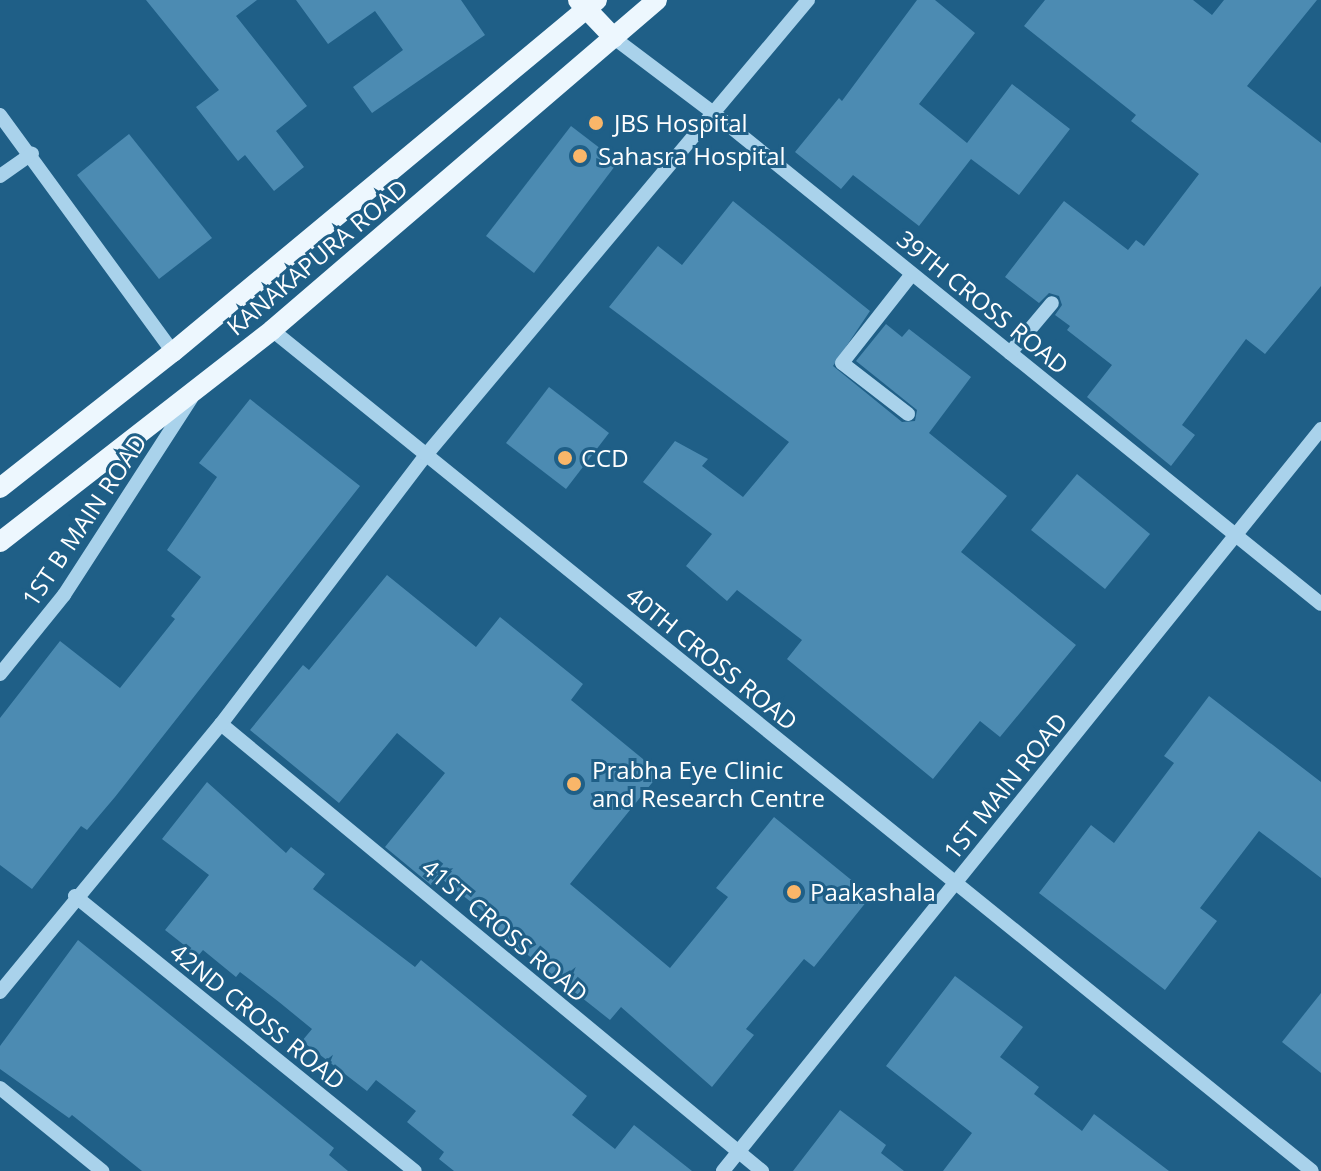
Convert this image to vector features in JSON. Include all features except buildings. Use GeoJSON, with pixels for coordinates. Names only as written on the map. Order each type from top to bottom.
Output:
{"type":"FeatureCollection","features":[{"type":"Feature","properties":{"kind":"main road","name":"KANAKAPURA ROAD"},"geometry":{"type":"LineString","coordinates":[[0,542],[272,330],[657,0]]}},
{"type":"Feature","properties":{"kind":"main road","name":"KANAKAPURA ROAD"},"geometry":{"type":"LineString","coordinates":[[0,488],[173,352],[587,3]]}},
{"type":"Feature","properties":{"kind":"main road"},"geometry":{"type":"LineString","coordinates":[[587,3],[614,38]]}},
{"type":"Feature","properties":{"kind":"street"},"geometry":{"type":"LineString","coordinates":[[0,992],[75,896],[221,724],[426,455],[711,111],[808,0]]}},
{"type":"Feature","properties":{"kind":"street","name":"39TH CROSS ROAD"},"geometry":{"type":"LineString","coordinates":[[614,38],[711,111],[1321,604]]}},
{"type":"Feature","properties":{"kind":"street"},"geometry":{"type":"LineString","coordinates":[[0,115],[32,154],[173,352]]}},
{"type":"Feature","properties":{"kind":"street"},"geometry":{"type":"LineString","coordinates":[[0,176],[32,154]]}},
{"type":"Feature","properties":{"kind":"street"},"geometry":{"type":"LineString","coordinates":[[908,414],[842,363],[912,274]]}},
{"type":"Feature","properties":{"kind":"street"},"geometry":{"type":"LineString","coordinates":[[1010,353],[1052,303]]}},
{"type":"Feature","properties":{"kind":"street","name":"40TH CROSS ROAD"},"geometry":{"type":"LineString","coordinates":[[272,330],[1312,1171]]}},
{"type":"Feature","properties":{"kind":"street","name":"1ST B MAIN ROAD"},"geometry":{"type":"LineString","coordinates":[[0,674],[64,595],[198,388]]}},
{"type":"Feature","properties":{"kind":"street","name":"1ST MAIN ROAD"},"geometry":{"type":"LineString","coordinates":[[723,1171],[1321,429]]}},
{"type":"Feature","properties":{"kind":"street","name":"41ST CROSS ROAD"},"geometry":{"type":"LineString","coordinates":[[221,724],[762,1171]]}},
{"type":"Feature","properties":{"kind":"street","name":"42ND CROSS ROAD"},"geometry":{"type":"LineString","coordinates":[[75,896],[414,1171]]}},
{"type":"Feature","properties":{"kind":"street"},"geometry":{"type":"LineString","coordinates":[[0,1088],[102,1171]]}},
{"type":"Feature","properties":{"kind":"place","name":"JBS Hospital"},"geometry":{"type":"Point","coordinates":[596,123]}},
{"type":"Feature","properties":{"kind":"place","name":"Sahasra Hospital"},"geometry":{"type":"Point","coordinates":[580,156]}},
{"type":"Feature","properties":{"kind":"place","name":"CCD"},"geometry":{"type":"Point","coordinates":[565,458]}},
{"type":"Feature","properties":{"kind":"place","name":"Prabha Eye Clinic and Research Centre"},"geometry":{"type":"Point","coordinates":[574,784]}},
{"type":"Feature","properties":{"kind":"place","name":"Paakashala"},"geometry":{"type":"Point","coordinates":[794,892]}}]}
